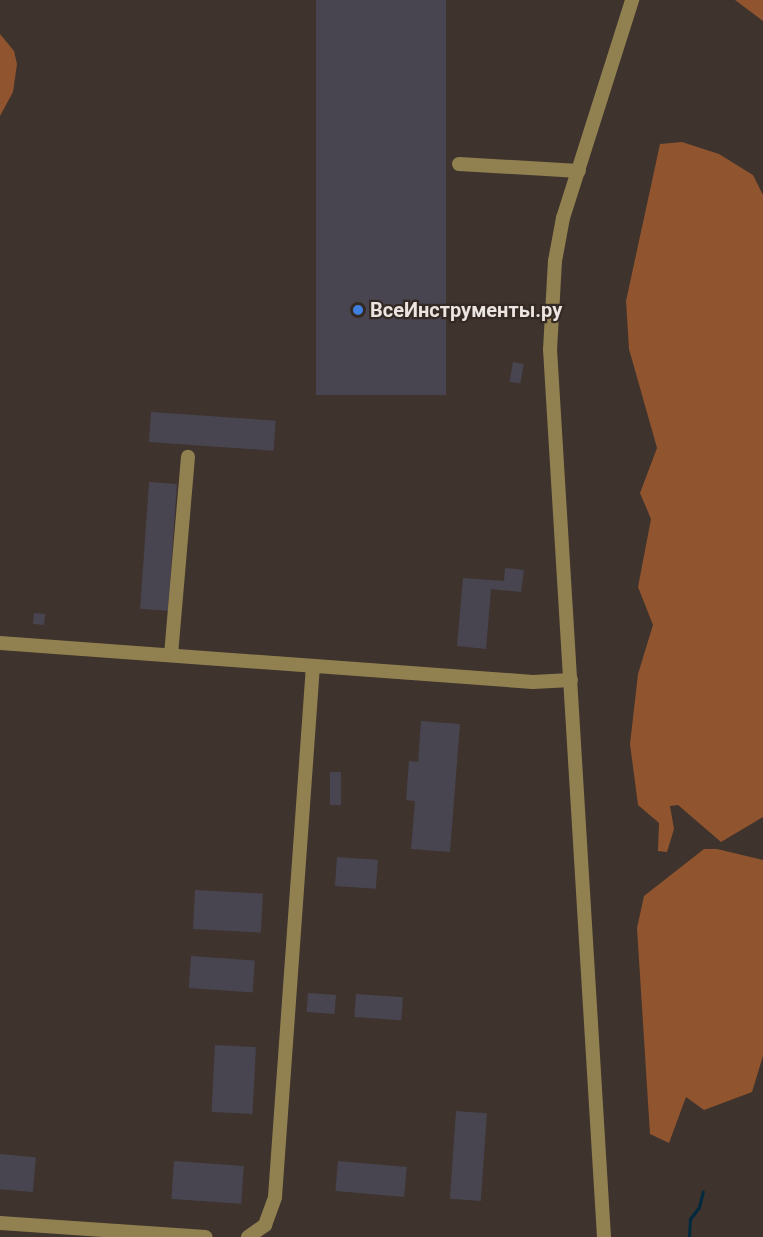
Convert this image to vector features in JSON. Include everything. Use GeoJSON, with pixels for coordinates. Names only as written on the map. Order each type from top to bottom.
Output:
{"type":"FeatureCollection","features":[{"type":"Feature","properties":{"kind":"street"},"geometry":{"type":"LineString","coordinates":[[604,1237],[572,680],[550,350],[559,238],[632,0]]}},
{"type":"Feature","properties":{"kind":"street"},"geometry":{"type":"LineString","coordinates":[[459,164],[579,171]]}},
{"type":"Feature","properties":{"kind":"street"},"geometry":{"type":"LineString","coordinates":[[171,655],[188,457]]}},
{"type":"Feature","properties":{"kind":"street"},"geometry":{"type":"LineString","coordinates":[[0,644],[533,682],[572,680]]}},
{"type":"Feature","properties":{"kind":"street"},"geometry":{"type":"LineString","coordinates":[[256,1236],[271,1214],[275,1197],[314,666]]}},
{"type":"Feature","properties":{"kind":"street"},"geometry":{"type":"LineString","coordinates":[[0,1222],[206,1237]]}},
{"type":"Feature","properties":{"kind":"shaded area"},"geometry":{"type":"Polygon","coordinates":[[[735,0],[763,0],[763,21],[735,0]]]}},
{"type":"Feature","properties":{"kind":"shaded area"},"geometry":{"type":"Polygon","coordinates":[[[0,34],[14,51],[17,64],[13,92],[0,116],[0,34]]]}},
{"type":"Feature","properties":{"kind":"shaded area"},"geometry":{"type":"Polygon","coordinates":[[[682,142],[719,154],[753,175],[763,195],[763,817],[721,842],[678,805],[670,806],[674,829],[667,852],[658,851],[659,823],[638,805],[630,744],[638,674],[653,625],[638,587],[651,519],[640,493],[657,448],[629,349],[626,301],[660,144],[682,142]]]}},
{"type":"Feature","properties":{"kind":"shaded area"},"geometry":{"type":"Polygon","coordinates":[[[704,849],[717,849],[763,860],[763,1056],[752,1092],[704,1110],[686,1097],[669,1143],[650,1134],[637,928],[644,896],[704,849]]]}},
{"type":"Feature","properties":{"kind":"building"},"geometry":{"type":"Polygon","coordinates":[[[316,0],[446,0],[446,395],[316,395],[316,0]]]}},
{"type":"Feature","properties":{"kind":"building"},"geometry":{"type":"Polygon","coordinates":[[[513,362],[524,364],[520,384],[510,382],[513,362]]]}},
{"type":"Feature","properties":{"kind":"building"},"geometry":{"type":"Polygon","coordinates":[[[151,412],[276,421],[274,451],[149,442],[151,412]]]}},
{"type":"Feature","properties":{"kind":"building"},"geometry":{"type":"Polygon","coordinates":[[[149,482],[177,484],[168,611],[140,609],[149,482]]]}},
{"type":"Feature","properties":{"kind":"building"},"geometry":{"type":"Polygon","coordinates":[[[505,568],[524,570],[521,592],[491,589],[486,649],[457,646],[463,578],[504,581],[505,568]]]}},
{"type":"Feature","properties":{"kind":"building"},"geometry":{"type":"Polygon","coordinates":[[[34,613],[45,614],[44,625],[33,624],[34,613]]]}},
{"type":"Feature","properties":{"kind":"building"},"geometry":{"type":"Polygon","coordinates":[[[421,721],[460,724],[450,852],[411,849],[415,801],[406,800],[409,761],[418,762],[421,721]]]}},
{"type":"Feature","properties":{"kind":"building"},"geometry":{"type":"Polygon","coordinates":[[[330,772],[341,772],[341,805],[330,805],[330,772]]]}},
{"type":"Feature","properties":{"kind":"building"},"geometry":{"type":"Polygon","coordinates":[[[337,857],[378,860],[376,889],[335,886],[337,857]]]}},
{"type":"Feature","properties":{"kind":"building"},"geometry":{"type":"Polygon","coordinates":[[[195,890],[263,894],[261,933],[193,929],[195,890]]]}},
{"type":"Feature","properties":{"kind":"building"},"geometry":{"type":"Polygon","coordinates":[[[191,956],[255,960],[253,992],[189,988],[191,956]]]}},
{"type":"Feature","properties":{"kind":"building"},"geometry":{"type":"Polygon","coordinates":[[[308,993],[336,995],[335,1014],[307,1012],[308,993]]]}},
{"type":"Feature","properties":{"kind":"building"},"geometry":{"type":"Polygon","coordinates":[[[356,994],[403,997],[401,1020],[354,1017],[356,994]]]}},
{"type":"Feature","properties":{"kind":"building"},"geometry":{"type":"Polygon","coordinates":[[[215,1045],[256,1047],[252,1114],[211,1112],[215,1045]]]}},
{"type":"Feature","properties":{"kind":"building"},"geometry":{"type":"Polygon","coordinates":[[[456,1111],[487,1113],[481,1201],[450,1199],[456,1111]]]}},
{"type":"Feature","properties":{"kind":"building"},"geometry":{"type":"Polygon","coordinates":[[[0,1154],[36,1157],[33,1192],[0,1189],[0,1154]]]}},
{"type":"Feature","properties":{"kind":"building"},"geometry":{"type":"Polygon","coordinates":[[[174,1161],[244,1166],[241,1204],[171,1199],[174,1161]]]}},
{"type":"Feature","properties":{"kind":"building"},"geometry":{"type":"Polygon","coordinates":[[[338,1161],[407,1167],[404,1197],[335,1191],[338,1161]]]}},
{"type":"Feature","properties":{"kind":"waterway"},"geometry":{"type":"LineString","coordinates":[[689,1237],[690,1219],[699,1207],[703,1191]]}},
{"type":"Feature","properties":{"kind":"place","name":"ВсеИнструменты.ру"},"geometry":{"type":"Point","coordinates":[358,310]}}]}
